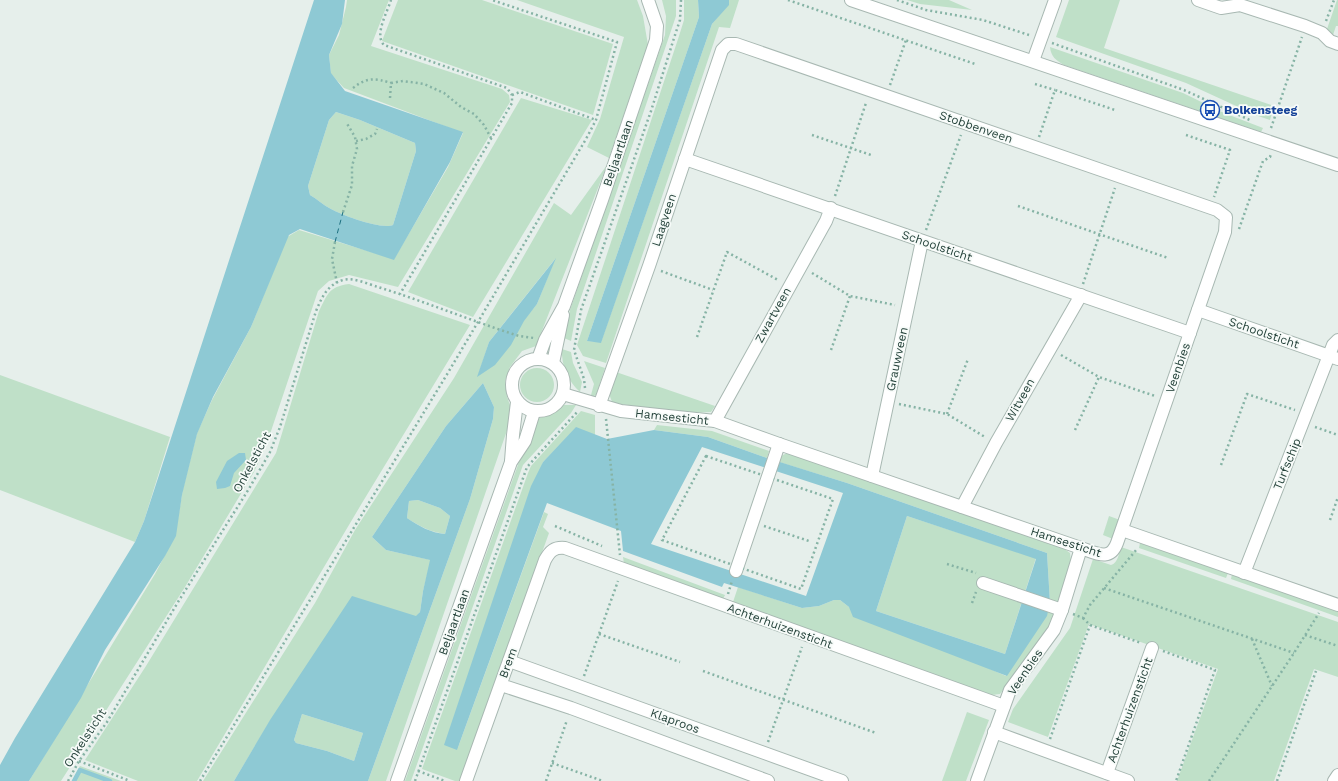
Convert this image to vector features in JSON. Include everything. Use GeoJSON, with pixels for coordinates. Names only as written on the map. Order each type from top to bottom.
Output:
{"type":"FeatureCollection","features":[{"type":"Feature","properties":{"kind":"street","name":"Beljaartlaan"},"geometry":{"type":"LineString","coordinates":[[553,363],[564,306],[602,200],[656,40],[657,26],[648,0]]}},
{"type":"Feature","properties":{"kind":"street"},"geometry":{"type":"LineString","coordinates":[[851,0],[1338,165]]}},
{"type":"Feature","properties":{"kind":"street"},"geometry":{"type":"LineString","coordinates":[[1033,61],[1042,40],[1055,0]]}},
{"type":"Feature","properties":{"kind":"street"},"geometry":{"type":"LineString","coordinates":[[1198,0],[1221,8],[1240,5],[1305,26],[1322,33],[1330,41],[1338,44]]}},
{"type":"Feature","properties":{"kind":"street","name":"Laagveen"},"geometry":{"type":"LineString","coordinates":[[599,406],[649,266],[722,50],[728,44],[736,44]]}},
{"type":"Feature","properties":{"kind":"street","name":"Stobbenveen"},"geometry":{"type":"LineString","coordinates":[[736,44],[1213,209]]}},
{"type":"Feature","properties":{"kind":"street","name":"Schoolsticht"},"geometry":{"type":"LineString","coordinates":[[685,158],[1190,333]]}},
{"type":"Feature","properties":{"kind":"street","name":"Zwartveen"},"geometry":{"type":"LineString","coordinates":[[715,421],[826,221],[831,208]]}},
{"type":"Feature","properties":{"kind":"street","name":"Veenbies"},"geometry":{"type":"LineString","coordinates":[[1122,530],[1226,232],[1226,217],[1213,209]]}},
{"type":"Feature","properties":{"kind":"street","name":"Grauwveen"},"geometry":{"type":"LineString","coordinates":[[872,476],[922,241]]}},
{"type":"Feature","properties":{"kind":"street","name":"Witveen"},"geometry":{"type":"LineString","coordinates":[[962,507],[1049,348],[1081,295]]}},
{"type":"Feature","properties":{"kind":"street","name":"Beljaartlaan"},"geometry":{"type":"LineString","coordinates":[[538,359],[545,340],[564,306]]}},
{"type":"Feature","properties":{"kind":"street","name":"Schoolsticht"},"geometry":{"type":"LineString","coordinates":[[1198,310],[1334,357]]}},
{"type":"Feature","properties":{"kind":"street"},"geometry":{"type":"LineString","coordinates":[[1334,357],[1333,344],[1338,340]]}},
{"type":"Feature","properties":{"kind":"street","name":"Turfschip"},"geometry":{"type":"LineString","coordinates":[[1244,573],[1304,418],[1334,357]]}},
{"type":"Feature","properties":{"kind":"street"},"geometry":{"type":"LineString","coordinates":[[538,359],[553,363],[561,372],[563,377],[563,394],[557,404],[546,411],[534,412],[527,410],[517,402],[512,391],[512,380],[517,369],[526,361],[538,359]]}},
{"type":"Feature","properties":{"kind":"street","name":"Hamsesticht"},"geometry":{"type":"LineString","coordinates":[[563,394],[599,406],[621,411],[715,421],[778,449],[872,476],[1105,555],[1110,554],[1115,549],[1122,530]]}},
{"type":"Feature","properties":{"kind":"street","name":"Beljaartlaan"},"geometry":{"type":"LineString","coordinates":[[511,462],[512,435],[517,402]]}},
{"type":"Feature","properties":{"kind":"street","name":"Beljaartlaan"},"geometry":{"type":"LineString","coordinates":[[397,781],[511,462],[525,441],[534,412]]}},
{"type":"Feature","properties":{"kind":"street"},"geometry":{"type":"LineString","coordinates":[[736,570],[778,449]]}},
{"type":"Feature","properties":{"kind":"street"},"geometry":{"type":"LineString","coordinates":[[1122,530],[1338,605]]}},
{"type":"Feature","properties":{"kind":"street","name":"Achterhuizensticht"},"geometry":{"type":"LineString","coordinates":[[555,548],[565,548],[1004,706]]}},
{"type":"Feature","properties":{"kind":"street","name":"Brem"},"geometry":{"type":"LineString","coordinates":[[466,781],[545,560],[549,552],[555,548]]}},
{"type":"Feature","properties":{"kind":"street","name":"Veenbies"},"geometry":{"type":"LineString","coordinates":[[977,781],[1010,690],[1054,630],[1057,609],[1082,548]]}},
{"type":"Feature","properties":{"kind":"street"},"geometry":{"type":"LineString","coordinates":[[982,583],[1057,609]]}},
{"type":"Feature","properties":{"kind":"street","name":"Achterhuizensticht"},"geometry":{"type":"LineString","coordinates":[[994,732],[1118,778],[1152,648]]}},
{"type":"Feature","properties":{"kind":"street","name":"Klaproos"},"geometry":{"type":"LineString","coordinates":[[509,661],[842,781]]}},
{"type":"Feature","properties":{"kind":"street","name":"Klaproos"},"geometry":{"type":"LineString","coordinates":[[500,685],[571,708],[768,781]]}},
{"type":"Feature","properties":{"kind":"street"},"geometry":{"type":"LineString","coordinates":[[1334,781],[1338,775]]}},
{"type":"Feature","properties":{"kind":"path"},"geometry":{"type":"LineString","coordinates":[[391,0],[379,34],[380,41],[384,45],[507,88],[512,95],[512,103],[400,294]]}},
{"type":"Feature","properties":{"kind":"path"},"geometry":{"type":"LineString","coordinates":[[200,781],[478,321],[596,120],[617,42],[492,0]]}},
{"type":"Feature","properties":{"kind":"path"},"geometry":{"type":"LineString","coordinates":[[788,0],[975,64]]}},
{"type":"Feature","properties":{"kind":"path"},"geometry":{"type":"LineString","coordinates":[[897,0],[926,10],[983,20],[1184,90],[1254,121]]}},
{"type":"Feature","properties":{"kind":"path"},"geometry":{"type":"LineString","coordinates":[[1322,33],[1334,0]]}},
{"type":"Feature","properties":{"kind":"path"},"geometry":{"type":"LineString","coordinates":[[1271,128],[1305,26]]}},
{"type":"Feature","properties":{"kind":"path"},"geometry":{"type":"LineString","coordinates":[[887,96],[906,40]]}},
{"type":"Feature","properties":{"kind":"path"},"geometry":{"type":"LineString","coordinates":[[353,88],[366,80],[375,78],[391,83],[403,81],[424,84],[444,93],[461,107],[474,114],[484,125],[492,138]]}},
{"type":"Feature","properties":{"kind":"path"},"geometry":{"type":"LineString","coordinates":[[390,98],[391,83]]}},
{"type":"Feature","properties":{"kind":"path"},"geometry":{"type":"LineString","coordinates":[[1035,84],[1115,110]]}},
{"type":"Feature","properties":{"kind":"path"},"geometry":{"type":"LineString","coordinates":[[831,208],[870,90]]}},
{"type":"Feature","properties":{"kind":"path"},"geometry":{"type":"LineString","coordinates":[[1035,147],[1055,90]]}},
{"type":"Feature","properties":{"kind":"path"},"geometry":{"type":"LineString","coordinates":[[512,95],[520,92],[596,120]]}},
{"type":"Feature","properties":{"kind":"path"},"geometry":{"type":"LineString","coordinates":[[343,212],[352,184],[352,166],[357,149],[355,137],[346,122]]}},
{"type":"Feature","properties":{"kind":"path"},"geometry":{"type":"LineString","coordinates":[[922,241],[965,123]]}},
{"type":"Feature","properties":{"kind":"path"},"geometry":{"type":"LineString","coordinates":[[1237,236],[1263,161],[1270,157],[1278,130],[1265,126]]}},
{"type":"Feature","properties":{"kind":"path"},"geometry":{"type":"LineString","coordinates":[[356,141],[366,139],[375,134],[377,129]]}},
{"type":"Feature","properties":{"kind":"path"},"geometry":{"type":"LineString","coordinates":[[1186,134],[1230,150],[1213,209]]}},
{"type":"Feature","properties":{"kind":"path"},"geometry":{"type":"LineString","coordinates":[[812,135],[871,155]]}},
{"type":"Feature","properties":{"kind":"path"},"geometry":{"type":"LineString","coordinates":[[1081,295],[1083,281],[1119,176]]}},
{"type":"Feature","properties":{"kind":"path"},"geometry":{"type":"LineString","coordinates":[[1018,206],[1168,258]]}},
{"type":"Feature","properties":{"kind":"path"},"geometry":{"type":"LineString","coordinates":[[335,242],[332,259],[337,283],[344,280],[358,281],[400,294],[519,336]]}},
{"type":"Feature","properties":{"kind":"path"},"geometry":{"type":"LineString","coordinates":[[697,337],[727,252],[789,286]]}},
{"type":"Feature","properties":{"kind":"path"},"geometry":{"type":"LineString","coordinates":[[649,266],[713,290]]}},
{"type":"Feature","properties":{"kind":"path"},"geometry":{"type":"LineString","coordinates":[[800,266],[850,296],[908,308]]}},
{"type":"Feature","properties":{"kind":"path","name":"Onkelsticht"},"geometry":{"type":"LineString","coordinates":[[68,781],[79,761],[107,722],[178,602],[250,487],[270,452],[280,427],[316,311],[323,294],[330,286],[337,283]]}},
{"type":"Feature","properties":{"kind":"path"},"geometry":{"type":"LineString","coordinates":[[831,350],[850,296]]}},
{"type":"Feature","properties":{"kind":"path"},"geometry":{"type":"LineString","coordinates":[[1049,348],[1099,377],[1167,400]]}},
{"type":"Feature","properties":{"kind":"path"},"geometry":{"type":"LineString","coordinates":[[947,414],[968,359]]}},
{"type":"Feature","properties":{"kind":"path"},"geometry":{"type":"LineString","coordinates":[[1076,430],[1099,377]]}},
{"type":"Feature","properties":{"kind":"path"},"geometry":{"type":"LineString","coordinates":[[1220,465],[1247,394],[1304,418],[1338,435]]}},
{"type":"Feature","properties":{"kind":"path"},"geometry":{"type":"LineString","coordinates":[[888,402],[947,414],[996,443]]}},
{"type":"Feature","properties":{"kind":"path"},"geometry":{"type":"LineString","coordinates":[[607,433],[619,553],[612,550]]}},
{"type":"Feature","properties":{"kind":"path"},"geometry":{"type":"LineString","coordinates":[[1330,520],[1338,497]]}},
{"type":"Feature","properties":{"kind":"path"},"geometry":{"type":"LineString","coordinates":[[753,522],[809,541]]}},
{"type":"Feature","properties":{"kind":"path"},"geometry":{"type":"LineString","coordinates":[[555,526],[605,547]]}},
{"type":"Feature","properties":{"kind":"path"},"geometry":{"type":"LineString","coordinates":[[1083,618],[1090,605],[1136,550],[1141,537]]}},
{"type":"Feature","properties":{"kind":"path"},"geometry":{"type":"LineString","coordinates":[[580,687],[623,569]]}},
{"type":"Feature","properties":{"kind":"path"},"geometry":{"type":"LineString","coordinates":[[1104,588],[1294,654]]}},
{"type":"Feature","properties":{"kind":"path"},"geometry":{"type":"LineString","coordinates":[[1046,752],[1090,625],[1083,618],[1057,609]]}},
{"type":"Feature","properties":{"kind":"path"},"geometry":{"type":"LineString","coordinates":[[1209,781],[1294,654],[1319,613]]}},
{"type":"Feature","properties":{"kind":"path"},"geometry":{"type":"LineString","coordinates":[[1306,633],[1338,646]]}},
{"type":"Feature","properties":{"kind":"path"},"geometry":{"type":"LineString","coordinates":[[599,634],[680,662]]}},
{"type":"Feature","properties":{"kind":"path"},"geometry":{"type":"LineString","coordinates":[[764,753],[806,635]]}},
{"type":"Feature","properties":{"kind":"path"},"geometry":{"type":"LineString","coordinates":[[1252,639],[1272,686]]}},
{"type":"Feature","properties":{"kind":"path"},"geometry":{"type":"LineString","coordinates":[[1176,781],[1216,670]]}},
{"type":"Feature","properties":{"kind":"path"},"geometry":{"type":"LineString","coordinates":[[704,671],[876,733]]}},
{"type":"Feature","properties":{"kind":"path"},"geometry":{"type":"LineString","coordinates":[[1277,781],[1316,671]]}},
{"type":"Feature","properties":{"kind":"path"},"geometry":{"type":"LineString","coordinates":[[546,781],[571,708]]}},
{"type":"Feature","properties":{"kind":"path"},"geometry":{"type":"LineString","coordinates":[[79,761],[130,781]]}},
{"type":"Feature","properties":{"kind":"path"},"geometry":{"type":"LineString","coordinates":[[552,763],[603,781]]}},
{"type":"Feature","properties":{"kind":"path"},"geometry":{"type":"LineString","coordinates":[[418,771],[445,781]]}},
{"type":"Feature","properties":{"kind":"green space"},"geometry":{"type":"Polygon","coordinates":[[[347,0],[389,0],[371,46],[502,89],[509,95],[510,102],[398,287],[349,275],[329,281],[318,291],[266,446],[254,472],[185,587],[61,781],[29,781],[155,574],[175,536],[183,489],[197,433],[212,400],[251,327],[287,237],[299,230],[394,259],[448,167],[463,133],[344,88],[331,74],[329,55],[339,35],[347,0]]]}},
{"type":"Feature","properties":{"kind":"green space"},"geometry":{"type":"Polygon","coordinates":[[[398,0],[482,0],[613,44],[593,115],[382,41],[398,0]]]}},
{"type":"Feature","properties":{"kind":"green space"},"geometry":{"type":"Polygon","coordinates":[[[517,0],[637,0],[643,16],[648,45],[609,158],[587,147],[600,119],[624,37],[517,0]]]}},
{"type":"Feature","properties":{"kind":"green space"},"geometry":{"type":"Polygon","coordinates":[[[662,0],[676,0],[676,16],[577,309],[571,341],[564,338],[570,310],[665,35],[666,16],[662,0]]]}},
{"type":"Feature","properties":{"kind":"green space"},"geometry":{"type":"Polygon","coordinates":[[[684,0],[698,0],[699,17],[587,341],[601,342],[712,24],[728,5],[729,0],[739,0],[730,28],[719,27],[606,363],[583,356],[577,345],[684,20],[684,0]]]}},
{"type":"Feature","properties":{"kind":"green space"},"geometry":{"type":"Polygon","coordinates":[[[907,0],[949,0],[972,10],[920,4],[907,0]]]}},
{"type":"Feature","properties":{"kind":"green space"},"geometry":{"type":"Polygon","coordinates":[[[1069,0],[1120,0],[1104,48],[1274,106],[1270,120],[1186,83],[1056,37],[1069,0]]]}},
{"type":"Feature","properties":{"kind":"green space"},"geometry":{"type":"Polygon","coordinates":[[[1337,0],[1338,26],[1336,26],[1333,35],[1327,29],[1337,0]]]}},
{"type":"Feature","properties":{"kind":"green space"},"geometry":{"type":"Polygon","coordinates":[[[1050,47],[1183,93],[1224,113],[1263,128],[1261,132],[1064,65],[1054,58],[1050,47]]]}},
{"type":"Feature","properties":{"kind":"green space"},"geometry":{"type":"Polygon","coordinates":[[[521,98],[592,120],[473,317],[408,292],[521,98]]]}},
{"type":"Feature","properties":{"kind":"green space"},"geometry":{"type":"Polygon","coordinates":[[[336,112],[360,120],[415,143],[416,151],[393,225],[387,226],[371,224],[352,218],[325,206],[310,195],[308,186],[329,120],[336,112]]]}},
{"type":"Feature","properties":{"kind":"green space"},"geometry":{"type":"Polygon","coordinates":[[[607,165],[536,346],[522,351],[510,367],[505,381],[507,397],[513,413],[386,781],[368,781],[470,499],[493,419],[494,407],[483,383],[446,426],[372,537],[386,550],[431,560],[423,591],[420,612],[417,616],[270,721],[234,781],[203,781],[315,603],[355,530],[454,378],[554,203],[571,215],[607,165]],[[555,259],[489,342],[478,376],[537,304],[555,259]]]}},
{"type":"Feature","properties":{"kind":"green space"},"geometry":{"type":"Polygon","coordinates":[[[349,284],[470,325],[362,503],[197,781],[138,781],[85,760],[146,666],[276,453],[319,311],[327,296],[333,289],[349,284]]]}},
{"type":"Feature","properties":{"kind":"green space"},"geometry":{"type":"Polygon","coordinates":[[[562,349],[571,352],[573,363],[582,382],[580,392],[572,383],[566,372],[562,349]]]}},
{"type":"Feature","properties":{"kind":"green space"},"geometry":{"type":"Polygon","coordinates":[[[584,361],[605,368],[596,395],[592,397],[591,395],[594,384],[584,361]]]}},
{"type":"Feature","properties":{"kind":"green space"},"geometry":{"type":"Polygon","coordinates":[[[537,368],[549,373],[554,385],[549,397],[537,402],[525,397],[520,385],[525,373],[537,368]]]}},
{"type":"Feature","properties":{"kind":"green space"},"geometry":{"type":"Polygon","coordinates":[[[616,372],[715,406],[711,412],[689,413],[613,403],[610,391],[616,372]]]}},
{"type":"Feature","properties":{"kind":"green space"},"geometry":{"type":"Polygon","coordinates":[[[0,375],[170,437],[144,521],[135,542],[0,490],[0,375]]]}},
{"type":"Feature","properties":{"kind":"green space"},"geometry":{"type":"Polygon","coordinates":[[[564,405],[576,405],[571,413],[523,465],[411,781],[405,781],[524,448],[537,419],[548,415],[564,405]]]}},
{"type":"Feature","properties":{"kind":"green space"},"geometry":{"type":"Polygon","coordinates":[[[581,411],[595,415],[595,435],[576,428],[543,462],[457,750],[544,512],[548,514],[543,527],[549,533],[460,781],[455,781],[422,769],[531,466],[581,411]]]}},
{"type":"Feature","properties":{"kind":"green space"},"geometry":{"type":"Polygon","coordinates":[[[657,425],[712,431],[769,451],[767,458],[708,437],[654,430],[657,425]]]}},
{"type":"Feature","properties":{"kind":"green space"},"geometry":{"type":"Polygon","coordinates":[[[787,453],[1063,548],[1070,553],[1071,562],[1058,601],[1054,604],[1050,603],[1047,553],[847,483],[779,462],[781,456],[787,453]]]}},
{"type":"Feature","properties":{"kind":"green space"},"geometry":{"type":"Polygon","coordinates":[[[418,500],[440,508],[450,516],[445,534],[434,532],[407,518],[409,501],[418,500]]]}},
{"type":"Feature","properties":{"kind":"green space"},"geometry":{"type":"Polygon","coordinates":[[[907,516],[1036,558],[1005,654],[876,611],[907,516]]]}},
{"type":"Feature","properties":{"kind":"green space"},"geometry":{"type":"Polygon","coordinates":[[[1109,516],[1120,520],[1113,539],[1103,535],[1109,516]]]}},
{"type":"Feature","properties":{"kind":"green space"},"geometry":{"type":"Polygon","coordinates":[[[1140,543],[1228,573],[1226,578],[1139,548],[1140,543]]]}},
{"type":"Feature","properties":{"kind":"green space"},"geometry":{"type":"Polygon","coordinates":[[[1121,547],[1338,622],[1338,677],[1314,669],[1274,781],[1177,781],[1218,669],[1089,624],[1048,737],[1008,722],[1013,709],[1070,628],[1093,559],[1111,565],[1117,560],[1121,547]]]}},
{"type":"Feature","properties":{"kind":"green space"},"geometry":{"type":"Polygon","coordinates":[[[623,557],[725,595],[723,599],[624,564],[623,557]]]}},
{"type":"Feature","properties":{"kind":"green space"},"geometry":{"type":"Polygon","coordinates":[[[1232,574],[1338,611],[1338,617],[1231,579],[1232,574]]]}},
{"type":"Feature","properties":{"kind":"green space"},"geometry":{"type":"Polygon","coordinates":[[[738,587],[802,608],[819,606],[834,600],[840,600],[849,607],[1006,676],[1048,610],[1054,614],[1052,622],[1000,694],[992,695],[733,602],[738,587]]]}},
{"type":"Feature","properties":{"kind":"green space"},"geometry":{"type":"Polygon","coordinates":[[[967,712],[989,720],[966,781],[942,781],[967,712]]]}},
{"type":"Feature","properties":{"kind":"green space"},"geometry":{"type":"Polygon","coordinates":[[[302,714],[363,733],[354,761],[327,751],[296,743],[294,740],[302,714]]]}},
{"type":"Feature","properties":{"kind":"green space"},"geometry":{"type":"Polygon","coordinates":[[[80,766],[121,781],[72,781],[80,766]]]}},
{"type":"Feature","properties":{"kind":"water"},"geometry":{"type":"Polygon","coordinates":[[[314,0],[345,0],[342,24],[329,55],[331,73],[345,91],[463,132],[450,162],[394,260],[300,229],[289,235],[251,327],[213,397],[197,434],[182,495],[176,536],[165,556],[105,650],[81,698],[29,781],[0,781],[0,765],[135,542],[144,521],[314,0]],[[336,112],[329,120],[308,186],[310,195],[325,206],[352,218],[371,224],[387,226],[393,225],[416,151],[415,143],[360,120],[336,112]]]}},
{"type":"Feature","properties":{"kind":"water"},"geometry":{"type":"Polygon","coordinates":[[[698,0],[729,0],[729,5],[712,24],[601,343],[587,341],[699,17],[698,0]]]}},
{"type":"Feature","properties":{"kind":"water"},"geometry":{"type":"Polygon","coordinates":[[[556,258],[537,304],[524,321],[511,345],[495,365],[477,377],[489,342],[556,258]]]}},
{"type":"Feature","properties":{"kind":"water"},"geometry":{"type":"Polygon","coordinates":[[[483,383],[494,407],[493,419],[470,499],[368,781],[234,781],[270,720],[352,596],[416,616],[420,612],[430,560],[386,550],[372,537],[446,426],[483,383]],[[418,500],[409,501],[407,518],[425,529],[445,534],[450,516],[440,508],[418,500]],[[302,714],[294,740],[296,743],[327,751],[354,761],[363,733],[302,714]]]}},
{"type":"Feature","properties":{"kind":"water"},"geometry":{"type":"Polygon","coordinates":[[[576,427],[607,439],[654,430],[708,437],[767,458],[847,483],[1047,553],[1050,603],[1047,616],[1007,676],[853,617],[849,607],[840,600],[834,600],[819,606],[802,608],[724,583],[722,587],[623,551],[621,531],[547,503],[457,750],[444,745],[531,486],[543,462],[576,427]],[[702,447],[651,544],[806,596],[843,493],[702,447]],[[907,516],[876,611],[1005,654],[1036,559],[907,516]]]}},
{"type":"Feature","properties":{"kind":"water"},"geometry":{"type":"Polygon","coordinates":[[[239,453],[245,453],[246,460],[234,473],[230,486],[217,489],[216,482],[227,461],[239,453]]]}},
{"type":"Feature","properties":{"kind":"waterway"},"geometry":{"type":"LineString","coordinates":[[74,781],[80,770],[110,781]]}},
{"type":"Feature","properties":{"kind":"ferry route"},"geometry":{"type":"LineString","coordinates":[[335,242],[343,212]]}},
{"type":"Feature","properties":{"kind":"place","name":"Bolkensteeg"},"geometry":{"type":"Point","coordinates":[1210,110]}}]}
